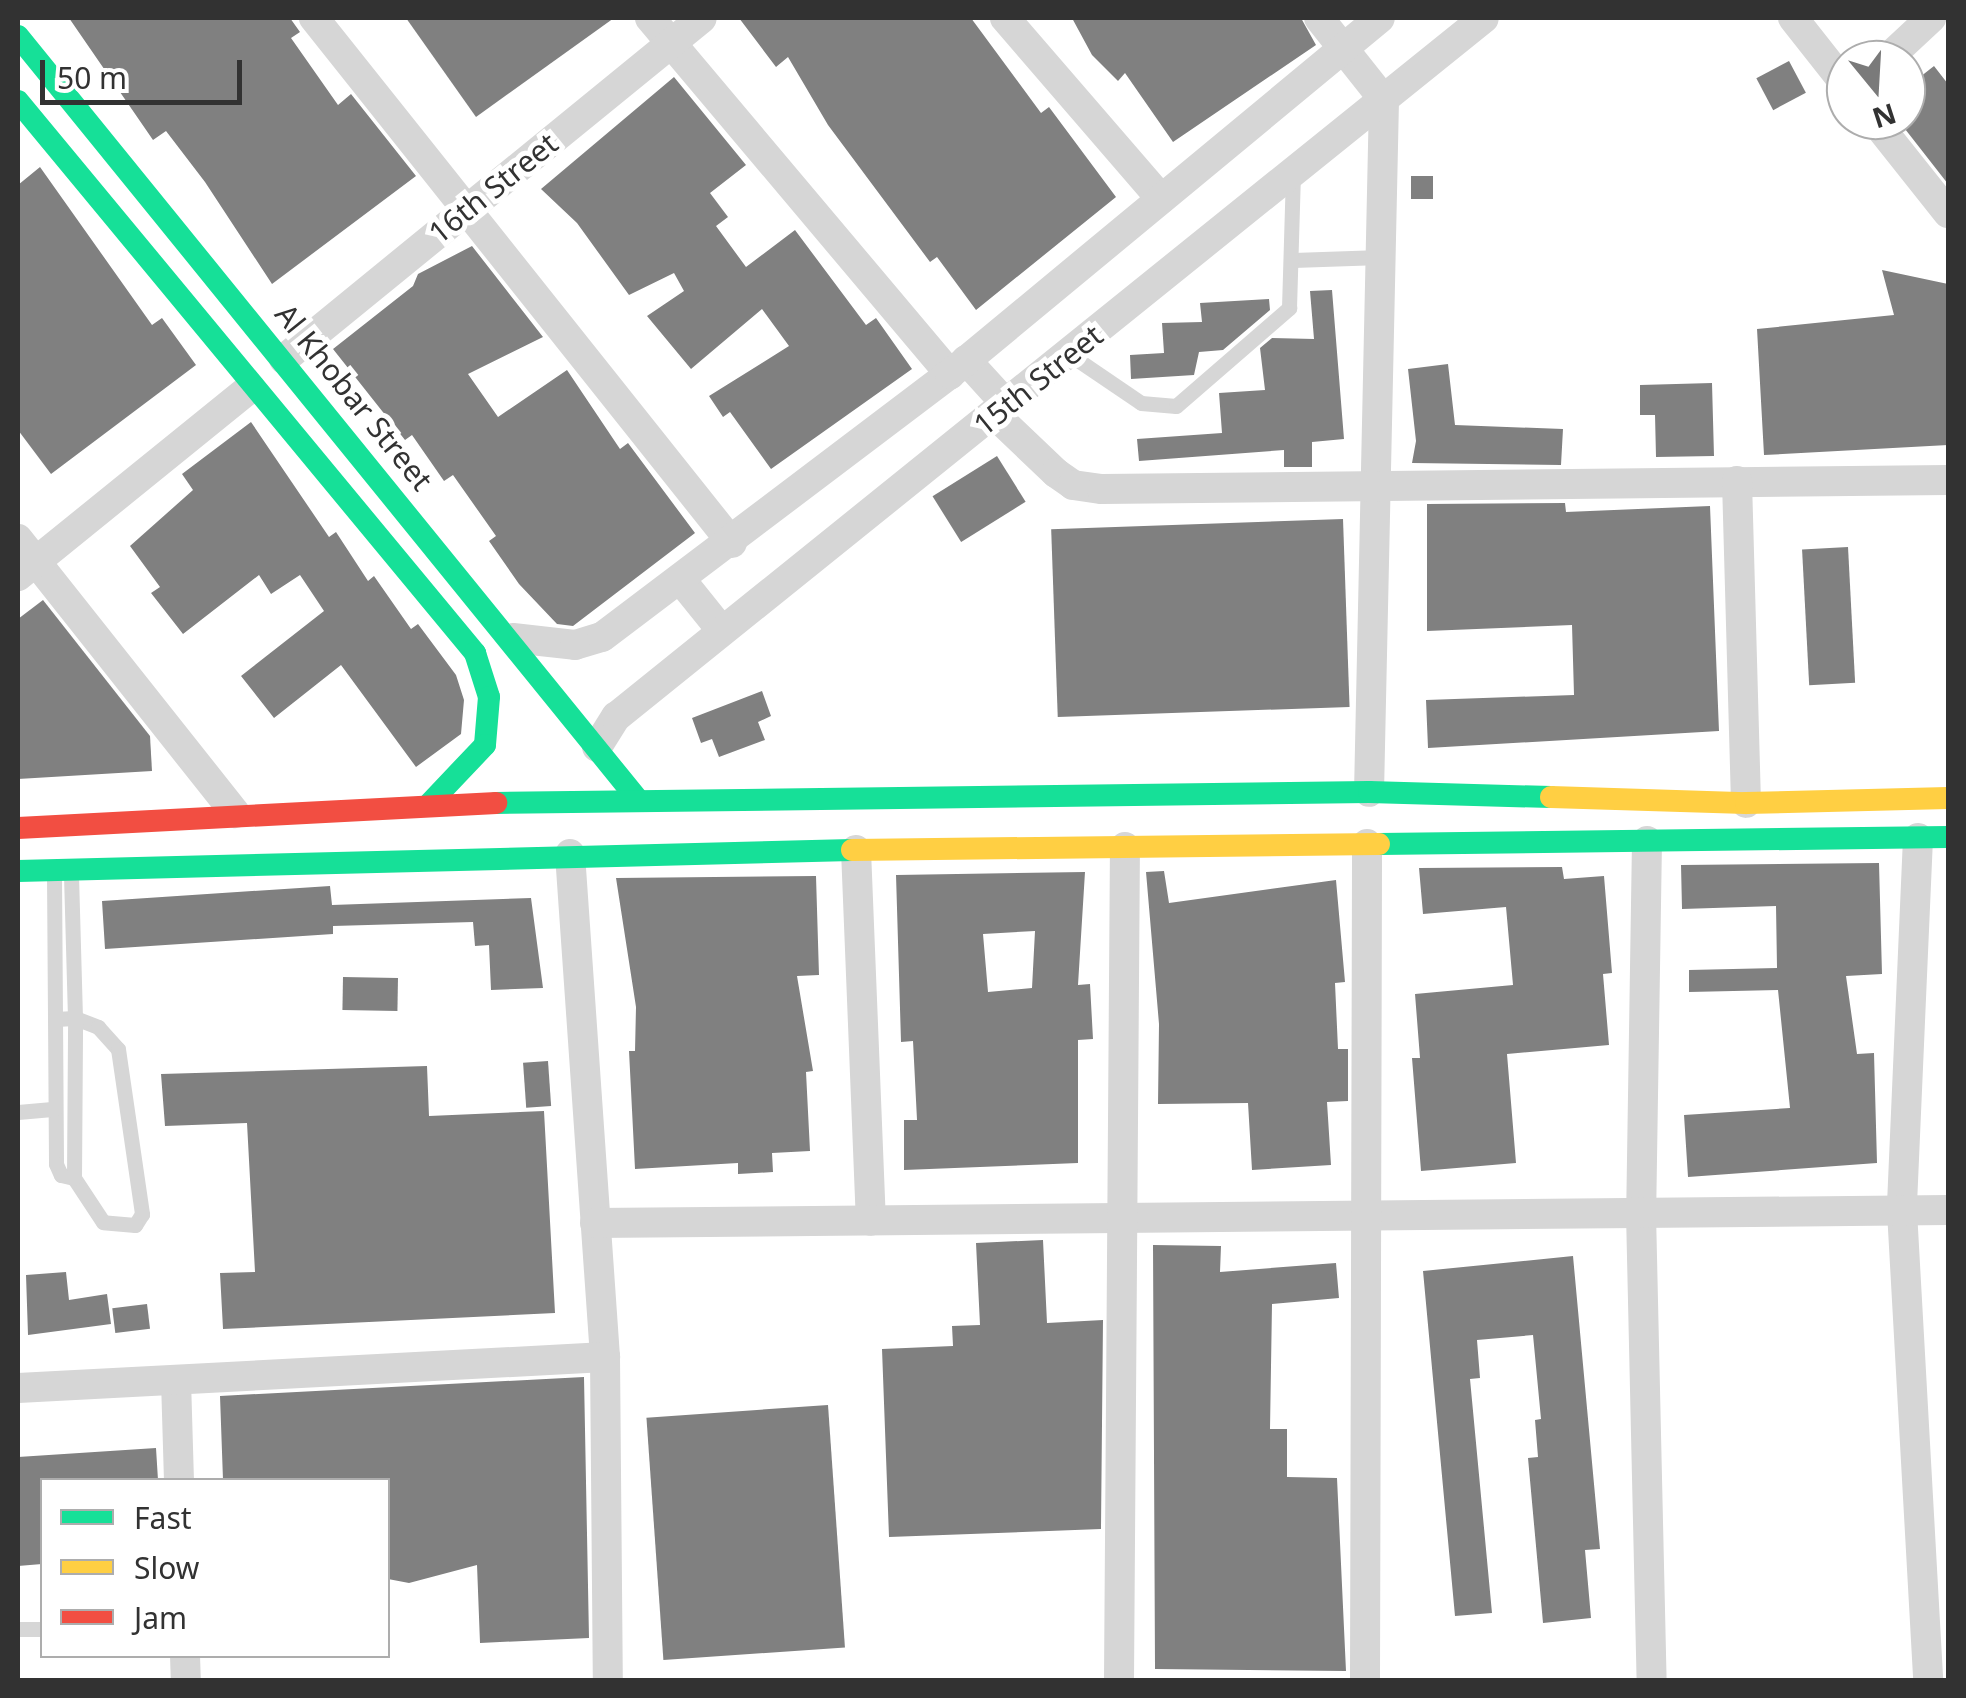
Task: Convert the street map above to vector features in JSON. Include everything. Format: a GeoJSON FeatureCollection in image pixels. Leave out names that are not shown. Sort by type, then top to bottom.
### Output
{"type":"FeatureCollection","features":[{"type":"Feature","properties":{"kind":"street"},"geometry":{"type":"LineString","coordinates":[[314,18],[732,543]]}},
{"type":"Feature","properties":{"kind":"street"},"geometry":{"type":"LineString","coordinates":[[650,18],[958,367],[1073,485],[1948,480]]}},
{"type":"Feature","properties":{"kind":"street","name":"16th Street"},"geometry":{"type":"LineString","coordinates":[[284,360],[702,18]]}},
{"type":"Feature","properties":{"kind":"street"},"geometry":{"type":"LineString","coordinates":[[1005,18],[1161,199]]}},
{"type":"Feature","properties":{"kind":"street"},"geometry":{"type":"LineString","coordinates":[[1319,18],[1384,100],[1369,792]]}},
{"type":"Feature","properties":{"kind":"street","name":"15th Street"},"geometry":{"type":"LineString","coordinates":[[513,638],[575,645],[602,636],[732,543],[958,367],[1380,18]]}},
{"type":"Feature","properties":{"kind":"street","name":"15th Street"},"geometry":{"type":"LineString","coordinates":[[597,747],[616,717],[1484,18]]}},
{"type":"Feature","properties":{"kind":"street"},"geometry":{"type":"LineString","coordinates":[[1792,18],[1826,60]]}},
{"type":"Feature","properties":{"kind":"street"},"geometry":{"type":"LineString","coordinates":[[1907,40],[1931,18]]}},
{"type":"Feature","properties":{"kind":"street","name":"Al Khobar Street"},"geometry":{"type":"LineString","coordinates":[[18,36],[513,638],[639,801]]}},
{"type":"Feature","properties":{"kind":"street"},"geometry":{"type":"LineString","coordinates":[[18,102],[250,388],[475,653],[489,697],[485,745],[428,806]]}},
{"type":"Feature","properties":{"kind":"street"},"geometry":{"type":"LineString","coordinates":[[1890,140],[1948,213]]}},
{"type":"Feature","properties":{"kind":"street"},"geometry":{"type":"LineString","coordinates":[[235,813],[23,559],[250,388]]}},
{"type":"Feature","properties":{"kind":"street"},"geometry":{"type":"LineString","coordinates":[[1737,481],[1746,803]]}},
{"type":"Feature","properties":{"kind":"street"},"geometry":{"type":"LineString","coordinates":[[403,568],[434,542]]}},
{"type":"Feature","properties":{"kind":"street"},"geometry":{"type":"LineString","coordinates":[[680,580],[722,632]]}},
{"type":"Feature","properties":{"kind":"street"},"geometry":{"type":"LineString","coordinates":[[18,828],[235,813],[639,801],[1369,792],[1746,803],[1948,798]]}},
{"type":"Feature","properties":{"kind":"street"},"geometry":{"type":"LineString","coordinates":[[18,871],[570,854],[1948,837]]}},
{"type":"Feature","properties":{"kind":"street"},"geometry":{"type":"LineString","coordinates":[[1918,838],[1902,1211],[1934,1452],[1928,1680]]}},
{"type":"Feature","properties":{"kind":"street"},"geometry":{"type":"LineString","coordinates":[[1646,841],[1641,1213],[1652,1680]]}},
{"type":"Feature","properties":{"kind":"street"},"geometry":{"type":"LineString","coordinates":[[1365,1680],[1367,844]]}},
{"type":"Feature","properties":{"kind":"street"},"geometry":{"type":"LineString","coordinates":[[1119,1680],[1125,847]]}},
{"type":"Feature","properties":{"kind":"street"},"geometry":{"type":"LineString","coordinates":[[856,850],[872,1221]]}},
{"type":"Feature","properties":{"kind":"street"},"geometry":{"type":"LineString","coordinates":[[570,854],[605,1357],[608,1680]]}},
{"type":"Feature","properties":{"kind":"street"},"geometry":{"type":"LineString","coordinates":[[595,1223],[1948,1210]]}},
{"type":"Feature","properties":{"kind":"street"},"geometry":{"type":"LineString","coordinates":[[18,1388],[605,1357]]}},
{"type":"Feature","properties":{"kind":"street"},"geometry":{"type":"LineString","coordinates":[[176,1380],[179,1478]]}},
{"type":"Feature","properties":{"kind":"lane"},"geometry":{"type":"LineString","coordinates":[[1070,354],[1141,402],[1176,406],[1280,321],[1288,308],[1293,260],[1293,173]]}},
{"type":"Feature","properties":{"kind":"lane"},"geometry":{"type":"LineString","coordinates":[[1293,260],[1381,257]]}},
{"type":"Feature","properties":{"kind":"lane"},"geometry":{"type":"LineString","coordinates":[[63,870],[75,1018],[74,1178]]}},
{"type":"Feature","properties":{"kind":"lane"},"geometry":{"type":"LineString","coordinates":[[55,1019],[75,1018],[110,1036],[122,1064],[142,1214],[135,1225],[103,1222],[74,1178],[56,1164],[55,1019],[63,870]]}},
{"type":"Feature","properties":{"kind":"lane"},"geometry":{"type":"LineString","coordinates":[[18,1112],[56,1109]]}},
{"type":"Feature","properties":{"kind":"building"},"geometry":{"type":"Polygon","coordinates":[[[69,18],[290,18],[300,32],[291,38],[338,105],[351,94],[416,176],[272,284],[205,182],[166,131],[153,140],[69,18]]]}},
{"type":"Feature","properties":{"kind":"building"},"geometry":{"type":"Polygon","coordinates":[[[406,18],[614,18],[476,117],[406,18]]]}},
{"type":"Feature","properties":{"kind":"building"},"geometry":{"type":"Polygon","coordinates":[[[739,18],[971,18],[1041,113],[1049,107],[1116,197],[976,310],[937,257],[930,262],[828,125],[788,57],[776,67],[739,18]]]}},
{"type":"Feature","properties":{"kind":"building"},"geometry":{"type":"Polygon","coordinates":[[[1072,18],[1301,18],[1316,45],[1173,142],[1125,73],[1118,81],[1092,55],[1072,18]]]}},
{"type":"Feature","properties":{"kind":"building"},"geometry":{"type":"Polygon","coordinates":[[[1789,61],[1806,93],[1773,110],[1756,78],[1789,61]]]}},
{"type":"Feature","properties":{"kind":"building"},"geometry":{"type":"Polygon","coordinates":[[[1934,66],[1948,84],[1948,184],[1914,140],[1926,140],[1926,72],[1934,66]]]}},
{"type":"Feature","properties":{"kind":"building"},"geometry":{"type":"Polygon","coordinates":[[[674,77],[746,165],[710,193],[728,217],[716,226],[746,267],[795,230],[866,325],[876,318],[912,369],[771,469],[730,412],[723,417],[709,396],[789,346],[762,309],[691,369],[647,316],[684,291],[674,273],[629,295],[577,223],[541,189],[674,77]]]}},
{"type":"Feature","properties":{"kind":"building"},"geometry":{"type":"Polygon","coordinates":[[[40,167],[152,325],[162,318],[196,365],[51,474],[18,430],[18,185],[40,167]]]}},
{"type":"Feature","properties":{"kind":"building"},"geometry":{"type":"Polygon","coordinates":[[[1411,176],[1433,176],[1433,199],[1411,199],[1411,176]]]}},
{"type":"Feature","properties":{"kind":"building"},"geometry":{"type":"Polygon","coordinates":[[[472,246],[543,337],[468,374],[498,417],[567,370],[620,449],[628,443],[695,533],[573,626],[557,624],[519,584],[489,541],[496,536],[453,475],[444,481],[412,435],[405,440],[333,349],[413,286],[418,274],[472,246]]]}},
{"type":"Feature","properties":{"kind":"building"},"geometry":{"type":"Polygon","coordinates":[[[1882,270],[1948,284],[1948,445],[1764,455],[1757,329],[1894,315],[1882,270]]]}},
{"type":"Feature","properties":{"kind":"building"},"geometry":{"type":"Polygon","coordinates":[[[1332,290],[1344,439],[1312,442],[1312,467],[1284,467],[1284,450],[1139,461],[1137,439],[1222,433],[1219,393],[1265,390],[1260,348],[1272,338],[1314,339],[1310,291],[1332,290]]]}},
{"type":"Feature","properties":{"kind":"building"},"geometry":{"type":"Polygon","coordinates":[[[1269,299],[1270,310],[1223,350],[1199,352],[1194,375],[1131,379],[1130,355],[1164,353],[1162,323],[1202,322],[1200,303],[1269,299]]]}},
{"type":"Feature","properties":{"kind":"building"},"geometry":{"type":"Polygon","coordinates":[[[1448,364],[1455,425],[1563,429],[1561,465],[1412,463],[1416,441],[1408,369],[1448,364]]]}},
{"type":"Feature","properties":{"kind":"building"},"geometry":{"type":"Polygon","coordinates":[[[1712,383],[1714,456],[1656,457],[1655,415],[1640,415],[1640,385],[1712,383]]]}},
{"type":"Feature","properties":{"kind":"building"},"geometry":{"type":"Polygon","coordinates":[[[251,422],[329,537],[336,532],[368,581],[374,576],[411,629],[418,624],[456,675],[464,700],[461,734],[416,767],[341,665],[274,718],[241,676],[324,611],[300,575],[271,594],[259,575],[183,634],[151,593],[160,587],[130,546],[193,490],[182,474],[251,422]]]}},
{"type":"Feature","properties":{"kind":"building"},"geometry":{"type":"Polygon","coordinates":[[[997,456],[1026,502],[961,542],[933,496],[997,456]]]}},
{"type":"Feature","properties":{"kind":"building"},"geometry":{"type":"Polygon","coordinates":[[[1565,503],[1566,512],[1710,506],[1719,731],[1428,748],[1426,700],[1574,695],[1572,625],[1427,631],[1427,504],[1565,503]]]}},
{"type":"Feature","properties":{"kind":"building"},"geometry":{"type":"Polygon","coordinates":[[[1343,519],[1350,707],[1058,717],[1051,529],[1343,519]]]}},
{"type":"Feature","properties":{"kind":"building"},"geometry":{"type":"Polygon","coordinates":[[[1848,547],[1855,683],[1809,685],[1802,549],[1848,547]]]}},
{"type":"Feature","properties":{"kind":"building"},"geometry":{"type":"Polygon","coordinates":[[[43,600],[150,736],[152,771],[18,779],[18,619],[43,600]]]}},
{"type":"Feature","properties":{"kind":"building"},"geometry":{"type":"Polygon","coordinates":[[[762,691],[771,716],[758,722],[765,740],[719,757],[712,739],[701,743],[692,718],[762,691]]]}},
{"type":"Feature","properties":{"kind":"building"},"geometry":{"type":"Polygon","coordinates":[[[1879,863],[1882,974],[1846,976],[1857,1054],[1874,1053],[1877,1163],[1688,1177],[1684,1115],[1790,1108],[1778,990],[1689,992],[1689,970],[1777,968],[1776,906],[1682,909],[1681,865],[1879,863]]]}},
{"type":"Feature","properties":{"kind":"building"},"geometry":{"type":"Polygon","coordinates":[[[1562,867],[1564,879],[1604,876],[1612,973],[1603,974],[1609,1045],[1507,1054],[1516,1163],[1421,1171],[1412,1058],[1420,1058],[1415,994],[1513,985],[1506,907],[1423,914],[1419,868],[1562,867]]]}},
{"type":"Feature","properties":{"kind":"building"},"geometry":{"type":"Polygon","coordinates":[[[1164,871],[1169,903],[1336,880],[1345,982],[1335,983],[1338,1049],[1348,1049],[1348,1101],[1327,1102],[1331,1165],[1252,1170],[1248,1103],[1158,1104],[1159,1024],[1146,872],[1164,871]]]}},
{"type":"Feature","properties":{"kind":"building"},"geometry":{"type":"Polygon","coordinates":[[[1085,872],[1078,985],[1090,984],[1093,1039],[1078,1040],[1078,1163],[904,1170],[904,1120],[917,1120],[913,1041],[901,1042],[896,875],[1085,872]],[[1035,931],[983,934],[988,992],[1032,988],[1035,931]]]}},
{"type":"Feature","properties":{"kind":"building"},"geometry":{"type":"Polygon","coordinates":[[[816,876],[819,975],[797,976],[813,1071],[806,1072],[810,1151],[772,1153],[773,1172],[738,1174],[738,1163],[635,1169],[629,1051],[635,1051],[636,1007],[616,878],[816,876]]]}},
{"type":"Feature","properties":{"kind":"building"},"geometry":{"type":"Polygon","coordinates":[[[330,886],[332,905],[531,898],[543,988],[491,990],[489,945],[475,946],[473,922],[333,926],[333,934],[105,949],[102,901],[330,886]]]}},
{"type":"Feature","properties":{"kind":"building"},"geometry":{"type":"Polygon","coordinates":[[[343,977],[398,978],[397,1011],[342,1010],[343,977]]]}},
{"type":"Feature","properties":{"kind":"building"},"geometry":{"type":"Polygon","coordinates":[[[548,1061],[551,1106],[526,1108],[523,1063],[548,1061]]]}},
{"type":"Feature","properties":{"kind":"building"},"geometry":{"type":"Polygon","coordinates":[[[427,1066],[429,1116],[544,1111],[555,1313],[223,1329],[220,1273],[255,1272],[247,1123],[165,1126],[161,1074],[427,1066]]]}},
{"type":"Feature","properties":{"kind":"building"},"geometry":{"type":"Polygon","coordinates":[[[1043,1240],[1047,1323],[1103,1320],[1101,1529],[889,1537],[882,1349],[953,1346],[952,1326],[980,1325],[976,1243],[1043,1240]]]}},
{"type":"Feature","properties":{"kind":"building"},"geometry":{"type":"Polygon","coordinates":[[[1153,1245],[1221,1246],[1220,1272],[1336,1263],[1339,1298],[1272,1304],[1270,1429],[1287,1429],[1287,1477],[1337,1478],[1346,1671],[1155,1669],[1153,1245]]]}},
{"type":"Feature","properties":{"kind":"building"},"geometry":{"type":"Polygon","coordinates":[[[1573,1256],[1600,1549],[1585,1550],[1591,1618],[1543,1623],[1528,1458],[1538,1457],[1535,1420],[1541,1419],[1533,1335],[1477,1340],[1480,1378],[1470,1379],[1492,1613],[1455,1616],[1423,1271],[1573,1256]]]}},
{"type":"Feature","properties":{"kind":"building"},"geometry":{"type":"Polygon","coordinates":[[[66,1272],[69,1300],[107,1294],[111,1324],[28,1335],[26,1275],[66,1272]]]}},
{"type":"Feature","properties":{"kind":"building"},"geometry":{"type":"Polygon","coordinates":[[[147,1304],[150,1329],[115,1333],[112,1308],[147,1304]]]}},
{"type":"Feature","properties":{"kind":"building"},"geometry":{"type":"Polygon","coordinates":[[[584,1377],[589,1638],[480,1643],[477,1565],[409,1583],[390,1579],[390,1478],[223,1478],[220,1396],[584,1377]]]}},
{"type":"Feature","properties":{"kind":"building"},"geometry":{"type":"Polygon","coordinates":[[[828,1405],[845,1647],[663,1660],[646,1418],[828,1405]]]}},
{"type":"Feature","properties":{"kind":"building"},"geometry":{"type":"Polygon","coordinates":[[[156,1448],[158,1478],[40,1478],[40,1564],[18,1566],[18,1457],[156,1448]]]}},
{"type":"Feature","properties":{"kind":"traffic: fast"},"geometry":{"type":"LineString","coordinates":[[18,36],[639,801]]}},
{"type":"Feature","properties":{"kind":"traffic: fast"},"geometry":{"type":"LineString","coordinates":[[18,101],[475,653],[489,697],[485,745],[428,805]]}},
{"type":"Feature","properties":{"kind":"traffic: fast"},"geometry":{"type":"LineString","coordinates":[[496,803],[1369,792],[1551,797]]}},
{"type":"Feature","properties":{"kind":"traffic: fast"},"geometry":{"type":"LineString","coordinates":[[1379,844],[1948,837]]}},
{"type":"Feature","properties":{"kind":"traffic: fast"},"geometry":{"type":"LineString","coordinates":[[18,871],[852,850]]}},
{"type":"Feature","properties":{"kind":"traffic: slow"},"geometry":{"type":"LineString","coordinates":[[1551,797],[1746,803],[1948,798]]}},
{"type":"Feature","properties":{"kind":"traffic: slow"},"geometry":{"type":"LineString","coordinates":[[852,850],[1379,844]]}},
{"type":"Feature","properties":{"kind":"traffic: jam"},"geometry":{"type":"LineString","coordinates":[[18,828],[496,803]]}}]}
